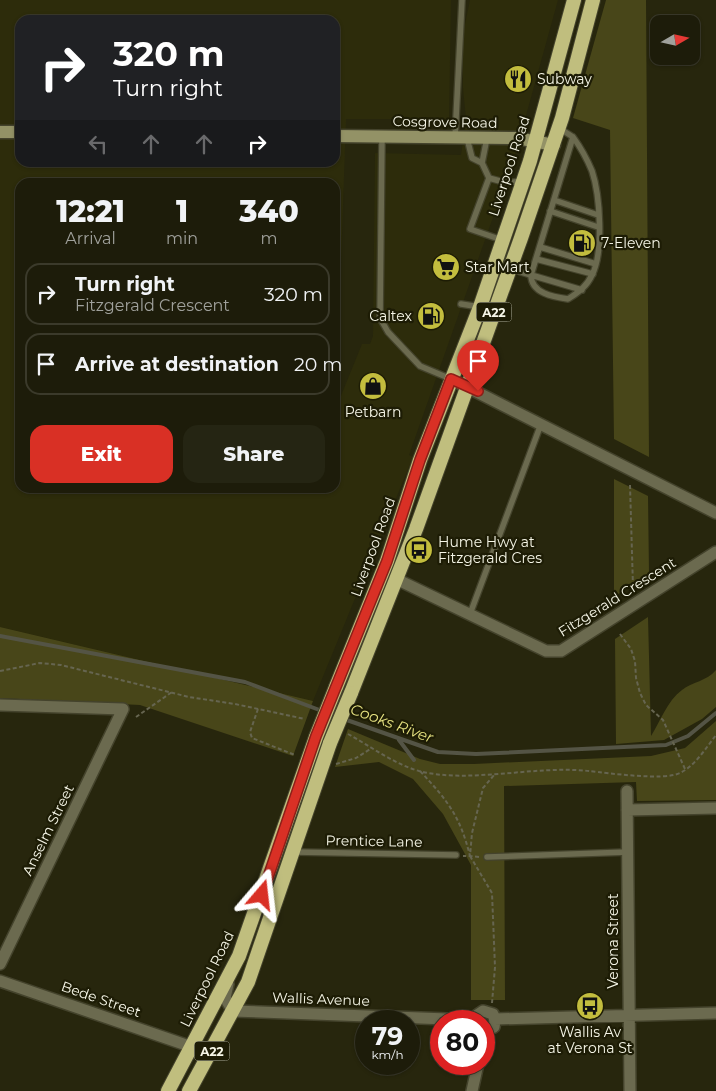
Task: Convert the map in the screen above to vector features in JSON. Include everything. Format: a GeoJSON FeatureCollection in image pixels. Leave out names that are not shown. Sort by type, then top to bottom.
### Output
{"type":"FeatureCollection","features":[{"type":"Feature","properties":{"kind":"highway","name":"Liverpool Road"},"geometry":{"type":"LineString","coordinates":[[168,1091],[229,977],[262,895],[316,736],[387,561],[420,460],[480,306],[536,141],[574,0]]}},
{"type":"Feature","properties":{"kind":"highway","name":"A22"},"geometry":{"type":"LineString","coordinates":[[190,1091],[248,982],[330,744],[396,579],[468,386],[554,145],[593,0]]}},
{"type":"Feature","properties":{"kind":"highway"},"geometry":{"type":"LineString","coordinates":[[212,1009],[233,1010]]}},
{"type":"Feature","properties":{"kind":"main road"},"geometry":{"type":"LineString","coordinates":[[0,132],[15,132]]}},
{"type":"Feature","properties":{"kind":"main road","name":"Cosgrove Road"},"geometry":{"type":"LineString","coordinates":[[340,136],[488,137],[536,141],[554,145]]}},
{"type":"Feature","properties":{"kind":"street"},"geometry":{"type":"LineString","coordinates":[[451,379],[716,513]]}},
{"type":"Feature","properties":{"kind":"street","name":"Fitzgerald Crescent"},"geometry":{"type":"LineString","coordinates":[[396,579],[546,651],[561,651],[716,552]]}},
{"type":"Feature","properties":{"kind":"street","name":"Anselm Street"},"geometry":{"type":"LineString","coordinates":[[0,705],[123,709],[0,964]]}},
{"type":"Feature","properties":{"kind":"street","name":"Verona Street"},"geometry":{"type":"LineString","coordinates":[[627,791],[630,1091]]}},
{"type":"Feature","properties":{"kind":"street"},"geometry":{"type":"LineString","coordinates":[[627,810],[716,808]]}},
{"type":"Feature","properties":{"kind":"street"},"geometry":{"type":"LineString","coordinates":[[229,977],[225,998],[233,1010]]}},
{"type":"Feature","properties":{"kind":"street","name":"Bede Street"},"geometry":{"type":"LineString","coordinates":[[0,981],[192,1046]]}},
{"type":"Feature","properties":{"kind":"street","name":"Wallis Avenue"},"geometry":{"type":"LineString","coordinates":[[233,1010],[430,1018]]}},
{"type":"Feature","properties":{"kind":"street"},"geometry":{"type":"LineString","coordinates":[[495,1019],[716,1013]]}},
{"type":"Feature","properties":{"kind":"street"},"geometry":{"type":"LineString","coordinates":[[472,1091],[476,1075]]}},
{"type":"Feature","properties":{"kind":"lane"},"geometry":{"type":"LineString","coordinates":[[462,0],[461,138],[472,158],[482,163]]}},
{"type":"Feature","properties":{"kind":"lane"},"geometry":{"type":"LineString","coordinates":[[559,128],[573,137],[583,152],[592,172],[598,215],[599,255],[593,274],[582,290],[568,299],[535,288],[531,275],[573,137]]}},
{"type":"Feature","properties":{"kind":"lane"},"geometry":{"type":"LineString","coordinates":[[382,137],[380,318],[388,332],[420,366],[451,379]]}},
{"type":"Feature","properties":{"kind":"lane"},"geometry":{"type":"LineString","coordinates":[[488,137],[482,163],[489,178],[470,229],[502,240]]}},
{"type":"Feature","properties":{"kind":"lane"},"geometry":{"type":"LineString","coordinates":[[489,178],[507,183],[522,181]]}},
{"type":"Feature","properties":{"kind":"lane"},"geometry":{"type":"LineString","coordinates":[[554,200],[598,215]]}},
{"type":"Feature","properties":{"kind":"lane"},"geometry":{"type":"LineString","coordinates":[[550,211],[598,227]]}},
{"type":"Feature","properties":{"kind":"lane"},"geometry":{"type":"LineString","coordinates":[[540,247],[596,264]]}},
{"type":"Feature","properties":{"kind":"lane"},"geometry":{"type":"LineString","coordinates":[[536,258],[593,274]]}},
{"type":"Feature","properties":{"kind":"lane"},"geometry":{"type":"LineString","coordinates":[[510,269],[582,290]]}},
{"type":"Feature","properties":{"kind":"lane"},"geometry":{"type":"LineString","coordinates":[[461,304],[480,306]]}},
{"type":"Feature","properties":{"kind":"lane"},"geometry":{"type":"LineString","coordinates":[[470,614],[541,424]]}},
{"type":"Feature","properties":{"kind":"lane","name":"Prentice Lane"},"geometry":{"type":"LineString","coordinates":[[292,851],[456,855]]}},
{"type":"Feature","properties":{"kind":"lane"},"geometry":{"type":"LineString","coordinates":[[487,857],[628,852]]}},
{"type":"Feature","properties":{"kind":"path"},"geometry":{"type":"LineString","coordinates":[[630,485],[633,587]]}},
{"type":"Feature","properties":{"kind":"path"},"geometry":{"type":"LineString","coordinates":[[620,634],[631,649],[635,660],[636,678],[640,693],[646,705],[664,720],[686,769]]}},
{"type":"Feature","properties":{"kind":"path"},"geometry":{"type":"LineString","coordinates":[[0,672],[40,663],[61,665],[172,692],[305,719]]}},
{"type":"Feature","properties":{"kind":"path"},"geometry":{"type":"LineString","coordinates":[[136,717],[172,692]]}},
{"type":"Feature","properties":{"kind":"path"},"geometry":{"type":"LineString","coordinates":[[258,709],[250,732],[252,738],[295,754]]}},
{"type":"Feature","properties":{"kind":"path"},"geometry":{"type":"LineString","coordinates":[[348,734],[401,764],[420,771],[452,775],[537,770],[579,771],[627,776],[679,774],[695,762],[716,735]]}},
{"type":"Feature","properties":{"kind":"path"},"geometry":{"type":"LineString","coordinates":[[332,765],[356,758],[372,748]]}},
{"type":"Feature","properties":{"kind":"path"},"geometry":{"type":"LineString","coordinates":[[420,771],[451,806],[463,829],[470,856],[492,893],[495,967],[492,1003]]}},
{"type":"Feature","properties":{"kind":"path"},"geometry":{"type":"LineString","coordinates":[[470,856],[472,833],[483,788],[496,772]]}},
{"type":"Feature","properties":{"kind":"path"},"geometry":{"type":"LineString","coordinates":[[456,855],[487,857]]}},
{"type":"Feature","properties":{"kind":"shaded area"},"geometry":{"type":"Polygon","coordinates":[[[0,0],[451,0],[449,119],[346,119],[340,292],[340,178],[15,178],[15,493],[340,493],[340,398],[362,344],[370,344],[373,336],[375,153],[461,155],[466,119],[463,88],[463,34],[470,0],[558,0],[515,155],[409,455],[413,457],[313,701],[0,627],[0,0]]]}},
{"type":"Feature","properties":{"kind":"shaded area"},"geometry":{"type":"Polygon","coordinates":[[[606,0],[646,0],[649,457],[614,439],[610,130],[573,118],[606,0]]]}},
{"type":"Feature","properties":{"kind":"shaded area"},"geometry":{"type":"Polygon","coordinates":[[[614,479],[648,496],[649,573],[614,597],[614,479]]]}},
{"type":"Feature","properties":{"kind":"shaded area"},"geometry":{"type":"Polygon","coordinates":[[[648,617],[651,736],[668,706],[677,695],[686,687],[708,677],[716,670],[716,707],[702,719],[664,740],[616,744],[615,639],[648,617]]]}},
{"type":"Feature","properties":{"kind":"shaded area"},"geometry":{"type":"Polygon","coordinates":[[[0,627],[313,701],[293,756],[140,705],[0,698],[0,627]]]}},
{"type":"Feature","properties":{"kind":"shaded area"},"geometry":{"type":"Polygon","coordinates":[[[716,721],[716,800],[637,801],[636,782],[504,786],[505,1000],[471,1000],[471,865],[443,814],[413,779],[379,762],[335,767],[348,729],[420,759],[440,764],[474,764],[651,756],[685,748],[716,721]]]}},
{"type":"Feature","properties":{"kind":"waterway","name":"Cooks River"},"geometry":{"type":"LineString","coordinates":[[0,636],[245,682],[338,717]]}},
{"type":"Feature","properties":{"kind":"waterway","name":"Cooks River"},"geometry":{"type":"LineString","coordinates":[[344,719],[438,752],[476,754],[666,745],[688,736],[716,713]]}},
{"type":"Feature","properties":{"kind":"waterway"},"geometry":{"type":"LineString","coordinates":[[399,740],[414,760]]}},
{"type":"Feature","properties":{"kind":"place","name":"Subway"},"geometry":{"type":"Point","coordinates":[518,79]}},
{"type":"Feature","properties":{"kind":"place","name":"7-Eleven"},"geometry":{"type":"Point","coordinates":[582,243]}},
{"type":"Feature","properties":{"kind":"place","name":"Star Mart"},"geometry":{"type":"Point","coordinates":[446,267]}},
{"type":"Feature","properties":{"kind":"place","name":"Caltex"},"geometry":{"type":"Point","coordinates":[431,316]}},
{"type":"Feature","properties":{"kind":"place","name":"Petbarn"},"geometry":{"type":"Point","coordinates":[373,386]}},
{"type":"Feature","properties":{"kind":"place","name":"Hume Hwy at Fitzgerald Cres"},"geometry":{"type":"Point","coordinates":[419,550]}},
{"type":"Feature","properties":{"kind":"place","name":"Wallis Av at Verona St"},"geometry":{"type":"Point","coordinates":[590,1006]}},
{"type":"Feature","properties":{"kind":"route"},"geometry":{"type":"LineString","coordinates":[[262,895],[274,855],[316,736],[387,561],[420,460],[451,379],[478,391]]}}]}
